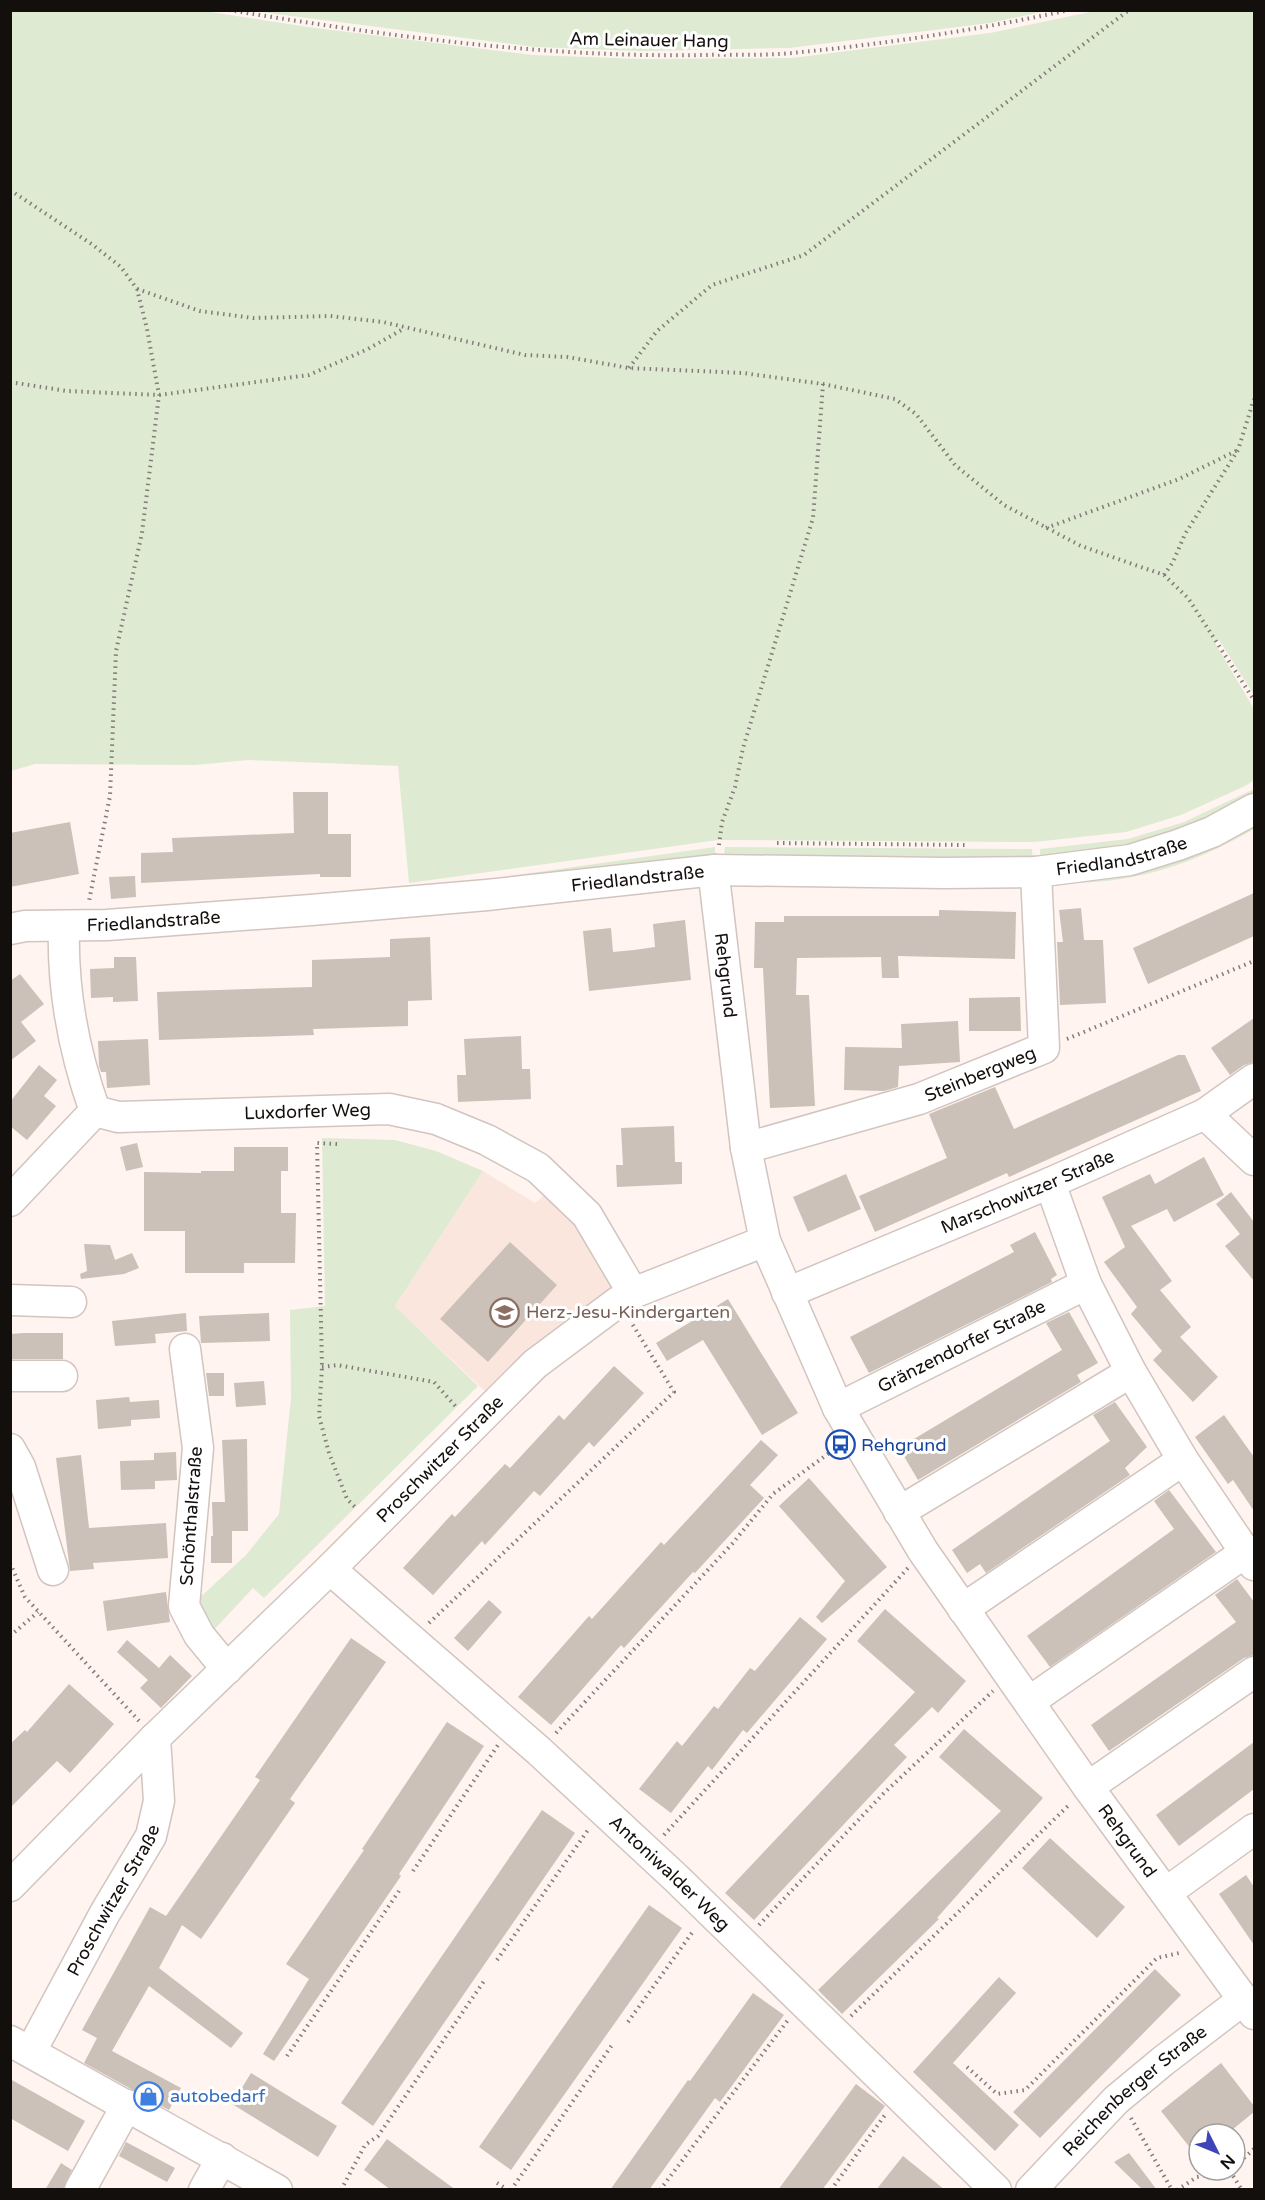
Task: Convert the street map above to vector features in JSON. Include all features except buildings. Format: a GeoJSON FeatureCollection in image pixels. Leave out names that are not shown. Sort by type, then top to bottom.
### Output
{"type":"FeatureCollection","features":[{"type":"Feature","properties":{"kind":"street","name":"Friedlandstraße"},"geometry":{"type":"LineString","coordinates":[[10,929],[25,926],[130,924],[464,897],[717,856],[944,873],[1036,872],[1130,860],[1212,832],[1254,809]]}},
{"type":"Feature","properties":{"kind":"street","name":"Rehgrund"},"geometry":{"type":"LineString","coordinates":[[717,856],[715,885],[746,1148],[765,1241],[838,1407],[923,1551],[1088,1787],[1249,2007]]}},
{"type":"Feature","properties":{"kind":"street","name":"Steinbergweg"},"geometry":{"type":"LineString","coordinates":[[746,1148],[919,1098],[1044,1048],[1036,872]]}},
{"type":"Feature","properties":{"kind":"street"},"geometry":{"type":"LineString","coordinates":[[10,1201],[95,1111],[82,1074],[70,1020],[74,926]]}},
{"type":"Feature","properties":{"kind":"street","name":"Marschowitzer Straße"},"geometry":{"type":"LineString","coordinates":[[787,1293],[1050,1183],[1205,1114],[1254,1079]]}},
{"type":"Feature","properties":{"kind":"street","name":"Luxdorfer Weg"},"geometry":{"type":"LineString","coordinates":[[95,1111],[118,1117],[388,1109],[436,1119],[487,1140],[538,1168],[587,1215],[625,1297]]}},
{"type":"Feature","properties":{"kind":"street"},"geometry":{"type":"LineString","coordinates":[[1205,1114],[1235,1139],[1254,1160]]}},
{"type":"Feature","properties":{"kind":"street"},"geometry":{"type":"LineString","coordinates":[[1030,1701],[1250,1559],[1183,1460],[1131,1372],[1086,1284],[1050,1183]]}},
{"type":"Feature","properties":{"kind":"street","name":"Proschwitzer Straße"},"geometry":{"type":"LineString","coordinates":[[10,1886],[154,1738],[330,1569],[535,1364],[625,1297],[765,1241]]}},
{"type":"Feature","properties":{"kind":"street","name":"Gränzendorfer Straße"},"geometry":{"type":"LineString","coordinates":[[838,1407],[1086,1284]]}},
{"type":"Feature","properties":{"kind":"street"},"geometry":{"type":"LineString","coordinates":[[10,1300],[71,1302]]}},
{"type":"Feature","properties":{"kind":"street","name":"Schönthalstraße"},"geometry":{"type":"LineString","coordinates":[[185,1349],[198,1448],[184,1606],[199,1635],[227,1669]]}},
{"type":"Feature","properties":{"kind":"street"},"geometry":{"type":"LineString","coordinates":[[899,1512],[1131,1372]]}},
{"type":"Feature","properties":{"kind":"street"},"geometry":{"type":"LineString","coordinates":[[10,1376],[62,1376]]}},
{"type":"Feature","properties":{"kind":"street"},"geometry":{"type":"LineString","coordinates":[[10,1449],[20,1467],[53,1570]]}},
{"type":"Feature","properties":{"kind":"street"},"geometry":{"type":"LineString","coordinates":[[963,1609],[1183,1460]]}},
{"type":"Feature","properties":{"kind":"street","name":"Antoniwalder Weg"},"geometry":{"type":"LineString","coordinates":[[330,1569],[540,1751],[835,2031],[996,2190]]}},
{"type":"Feature","properties":{"kind":"street"},"geometry":{"type":"LineString","coordinates":[[1088,1787],[1254,1672]]}},
{"type":"Feature","properties":{"kind":"street","name":"Proschwitzer Straße"},"geometry":{"type":"LineString","coordinates":[[21,2046],[151,1836],[159,1801],[154,1738]]}},
{"type":"Feature","properties":{"kind":"street"},"geometry":{"type":"LineString","coordinates":[[1167,1892],[1254,1829]]}},
{"type":"Feature","properties":{"kind":"street","name":"Reichenberger Straße"},"geometry":{"type":"LineString","coordinates":[[1030,2190],[1116,2100],[1163,2061],[1249,2007]]}},
{"type":"Feature","properties":{"kind":"street"},"geometry":{"type":"LineString","coordinates":[[21,2046],[277,2190]]}},
{"type":"Feature","properties":{"kind":"street"},"geometry":{"type":"LineString","coordinates":[[80,2190],[127,2104]]}},
{"type":"Feature","properties":{"kind":"street"},"geometry":{"type":"LineString","coordinates":[[204,2190],[222,2158]]}},
{"type":"Feature","properties":{"kind":"path","name":"Am Leinauer Hang"},"geometry":{"type":"LineString","coordinates":[[229,10],[308,23],[534,51],[641,56],[790,53],[989,27],[1069,10]]}},
{"type":"Feature","properties":{"kind":"path"},"geometry":{"type":"LineString","coordinates":[[628,368],[657,331],[712,285],[804,255],[1129,10]]}},
{"type":"Feature","properties":{"kind":"path"},"geometry":{"type":"LineString","coordinates":[[10,190],[93,245],[121,267],[137,289],[159,395],[142,533],[116,651],[110,796],[74,926]]}},
{"type":"Feature","properties":{"kind":"path"},"geometry":{"type":"LineString","coordinates":[[137,289],[200,310],[253,318],[330,316],[383,322],[525,355],[567,357],[628,368],[743,373],[824,384],[896,399],[916,414],[955,465],[1004,505],[1081,546],[1164,575],[1188,598],[1254,700]]}},
{"type":"Feature","properties":{"kind":"path"},"geometry":{"type":"LineString","coordinates":[[10,382],[67,391],[159,395],[309,375],[368,349],[406,327]]}},
{"type":"Feature","properties":{"kind":"path"},"geometry":{"type":"LineString","coordinates":[[717,856],[722,822],[735,787],[743,748],[813,518],[824,384]]}},
{"type":"Feature","properties":{"kind":"path"},"geometry":{"type":"LineString","coordinates":[[1164,575],[1173,562],[1185,534],[1238,450],[1254,399]]}},
{"type":"Feature","properties":{"kind":"path"},"geometry":{"type":"LineString","coordinates":[[1046,528],[1179,479],[1238,450]]}},
{"type":"Feature","properties":{"kind":"path"},"geometry":{"type":"LineString","coordinates":[[1044,1048],[1254,961]]}},
{"type":"Feature","properties":{"kind":"path"},"geometry":{"type":"LineString","coordinates":[[337,1144],[317,1143],[322,1367],[319,1416],[329,1453],[347,1499],[372,1527]]}},
{"type":"Feature","properties":{"kind":"path"},"geometry":{"type":"LineString","coordinates":[[411,1640],[674,1392],[625,1297]]}},
{"type":"Feature","properties":{"kind":"path"},"geometry":{"type":"LineString","coordinates":[[322,1367],[337,1365],[434,1382],[473,1427]]}},
{"type":"Feature","properties":{"kind":"path"},"geometry":{"type":"LineString","coordinates":[[540,1751],[732,1544],[772,1494],[854,1435]]}},
{"type":"Feature","properties":{"kind":"path"},"geometry":{"type":"LineString","coordinates":[[647,1853],[923,1551]]}},
{"type":"Feature","properties":{"kind":"path"},"geometry":{"type":"LineString","coordinates":[[10,1563],[25,1597],[154,1738]]}},
{"type":"Feature","properties":{"kind":"path"},"geometry":{"type":"LineString","coordinates":[[10,1636],[38,1612]]}},
{"type":"Feature","properties":{"kind":"path"},"geometry":{"type":"LineString","coordinates":[[742,1943],[883,1794],[1011,1674]]}},
{"type":"Feature","properties":{"kind":"path"},"geometry":{"type":"LineString","coordinates":[[413,1871],[510,1726]]}},
{"type":"Feature","properties":{"kind":"path"},"geometry":{"type":"LineString","coordinates":[[835,2031],[1088,1787]]}},
{"type":"Feature","properties":{"kind":"path"},"geometry":{"type":"LineString","coordinates":[[497,1960],[602,1810]]}},
{"type":"Feature","properties":{"kind":"path"},"geometry":{"type":"LineString","coordinates":[[287,2056],[399,1891]]}},
{"type":"Feature","properties":{"kind":"path"},"geometry":{"type":"LineString","coordinates":[[628,2022],[708,1910]]}},
{"type":"Feature","properties":{"kind":"path"},"geometry":{"type":"LineString","coordinates":[[967,2067],[997,2094],[1025,2090],[1157,1958],[1180,1953],[1201,1940]]}},
{"type":"Feature","properties":{"kind":"path"},"geometry":{"type":"LineString","coordinates":[[340,2190],[365,2145],[378,2136],[484,1981]]}},
{"type":"Feature","properties":{"kind":"path"},"geometry":{"type":"LineString","coordinates":[[660,2190],[776,2036]]}},
{"type":"Feature","properties":{"kind":"path"},"geometry":{"type":"LineString","coordinates":[[497,2182],[510,2190],[612,2045]]}},
{"type":"Feature","properties":{"kind":"path"},"geometry":{"type":"LineString","coordinates":[[831,2190],[899,2095]]}},
{"type":"Feature","properties":{"kind":"path"},"geometry":{"type":"LineString","coordinates":[[1116,2100],[1132,2120],[1172,2190]]}},
{"type":"Feature","properties":{"kind":"shaded area"},"geometry":{"type":"Polygon","coordinates":[[[483,1171],[535,1203],[549,1191],[581,1219],[623,1290],[491,1397],[395,1306],[483,1171]]]}},
{"type":"Feature","properties":{"kind":"green space"},"geometry":{"type":"Polygon","coordinates":[[[11,10],[204,11],[308,27],[533,55],[641,59],[792,58],[990,33],[1095,11],[1254,11],[1254,695],[1219,640],[1215,643],[1254,709],[1254,780],[1181,815],[1126,832],[1034,842],[718,840],[409,883],[398,766],[249,760],[195,765],[35,764],[11,771],[11,10]]]}},
{"type":"Feature","properties":{"kind":"green space"},"geometry":{"type":"Polygon","coordinates":[[[1047,10],[990,23],[789,48],[640,51],[535,47],[253,11],[1047,10]]]}},
{"type":"Feature","properties":{"kind":"green space"},"geometry":{"type":"Polygon","coordinates":[[[1254,789],[1254,798],[1244,805],[1128,850],[1040,861],[1040,849],[1128,839],[1184,822],[1254,789]]]}},
{"type":"Feature","properties":{"kind":"green space"},"geometry":{"type":"Polygon","coordinates":[[[1254,822],[1254,829],[1236,839],[1201,856],[1165,869],[1106,881],[1045,884],[1254,822]]]}},
{"type":"Feature","properties":{"kind":"green space"},"geometry":{"type":"Polygon","coordinates":[[[715,847],[715,855],[486,886],[320,897],[482,880],[715,847]]]}},
{"type":"Feature","properties":{"kind":"green space"},"geometry":{"type":"Polygon","coordinates":[[[725,847],[1032,849],[1033,860],[943,862],[724,854],[725,847]]]}},
{"type":"Feature","properties":{"kind":"green space"},"geometry":{"type":"Polygon","coordinates":[[[322,1138],[395,1140],[436,1151],[483,1171],[395,1306],[478,1386],[264,1598],[253,1588],[212,1632],[196,1601],[246,1555],[279,1514],[291,1398],[290,1310],[325,1306],[322,1138]]]}},
{"type":"Feature","properties":{"kind":"place","name":"Herz-Jesu-Kindergarten"},"geometry":{"type":"Point","coordinates":[505,1312]}},
{"type":"Feature","properties":{"kind":"place","name":"Rehgrund"},"geometry":{"type":"Point","coordinates":[840,1445]}},
{"type":"Feature","properties":{"kind":"place","name":"autobedarf"},"geometry":{"type":"Point","coordinates":[149,2096]}}]}
